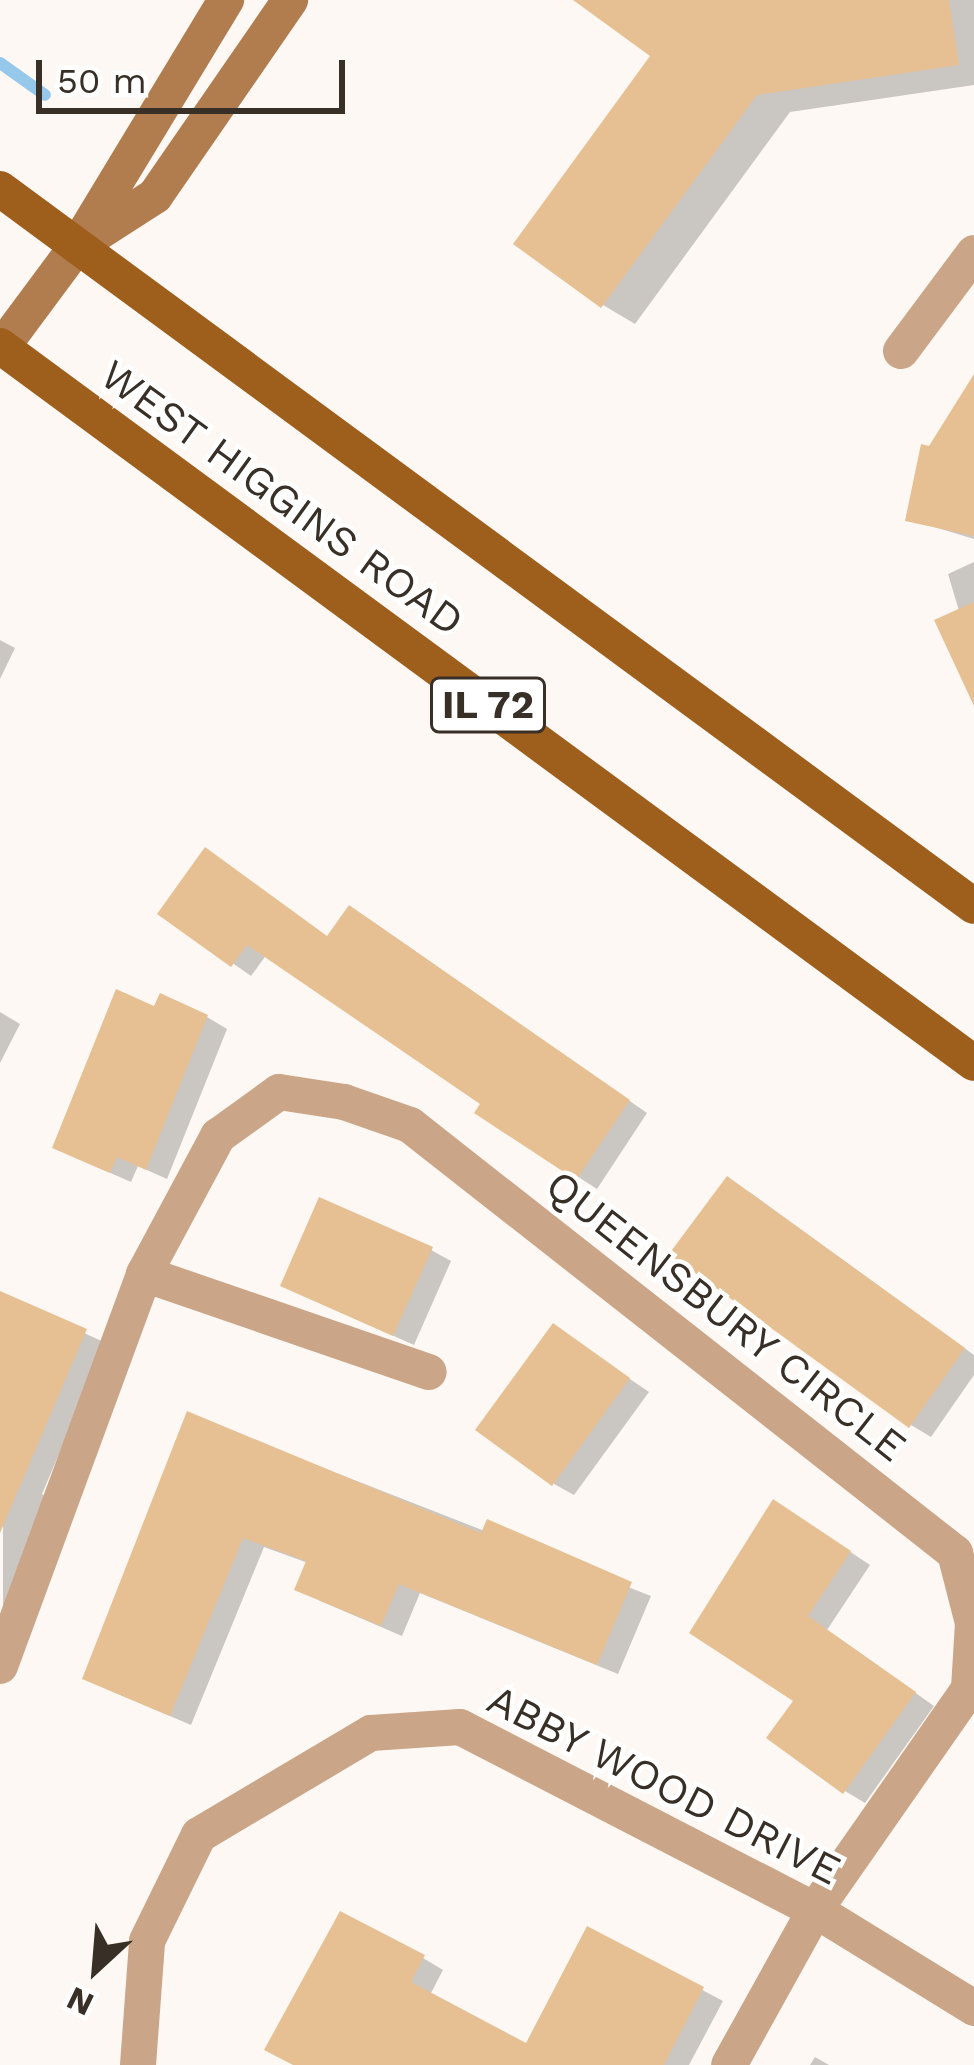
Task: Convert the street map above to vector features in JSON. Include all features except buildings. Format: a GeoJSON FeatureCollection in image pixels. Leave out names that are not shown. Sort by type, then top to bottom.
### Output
{"type":"FeatureCollection","features":[{"type":"Feature","properties":{"kind":"main road","name":"WEST HIGGINS ROAD"},"geometry":{"type":"LineString","coordinates":[[0,189],[974,905]]}},
{"type":"Feature","properties":{"kind":"main road","name":"WEST HIGGINS ROAD"},"geometry":{"type":"LineString","coordinates":[[1,348],[974,1063]]}},
{"type":"Feature","properties":{"kind":"street"},"geometry":{"type":"LineString","coordinates":[[1,348],[77,246],[226,0]]}},
{"type":"Feature","properties":{"kind":"street"},"geometry":{"type":"LineString","coordinates":[[77,246],[154,196],[290,0]]}},
{"type":"Feature","properties":{"kind":"street"},"geometry":{"type":"LineString","coordinates":[[902,351],[974,254]]}},
{"type":"Feature","properties":{"kind":"street","name":"QUEENSBURY CIRCLE"},"geometry":{"type":"LineString","coordinates":[[0,1666],[144,1274],[218,1136],[279,1092],[366,1110],[410,1125],[956,1553],[973,1623],[969,1689],[815,1910],[729,2065]]}},
{"type":"Feature","properties":{"kind":"street"},"geometry":{"type":"LineString","coordinates":[[144,1274],[429,1372]]}},
{"type":"Feature","properties":{"kind":"street","name":"ABBY WOOD DRIVE"},"geometry":{"type":"LineString","coordinates":[[138,2065],[147,1941],[199,1835],[371,1733],[460,1727],[815,1910],[974,2008]]}},
{"type":"Feature","properties":{"kind":"waterway"},"geometry":{"type":"LineString","coordinates":[[0,63],[45,95]]}}]}
